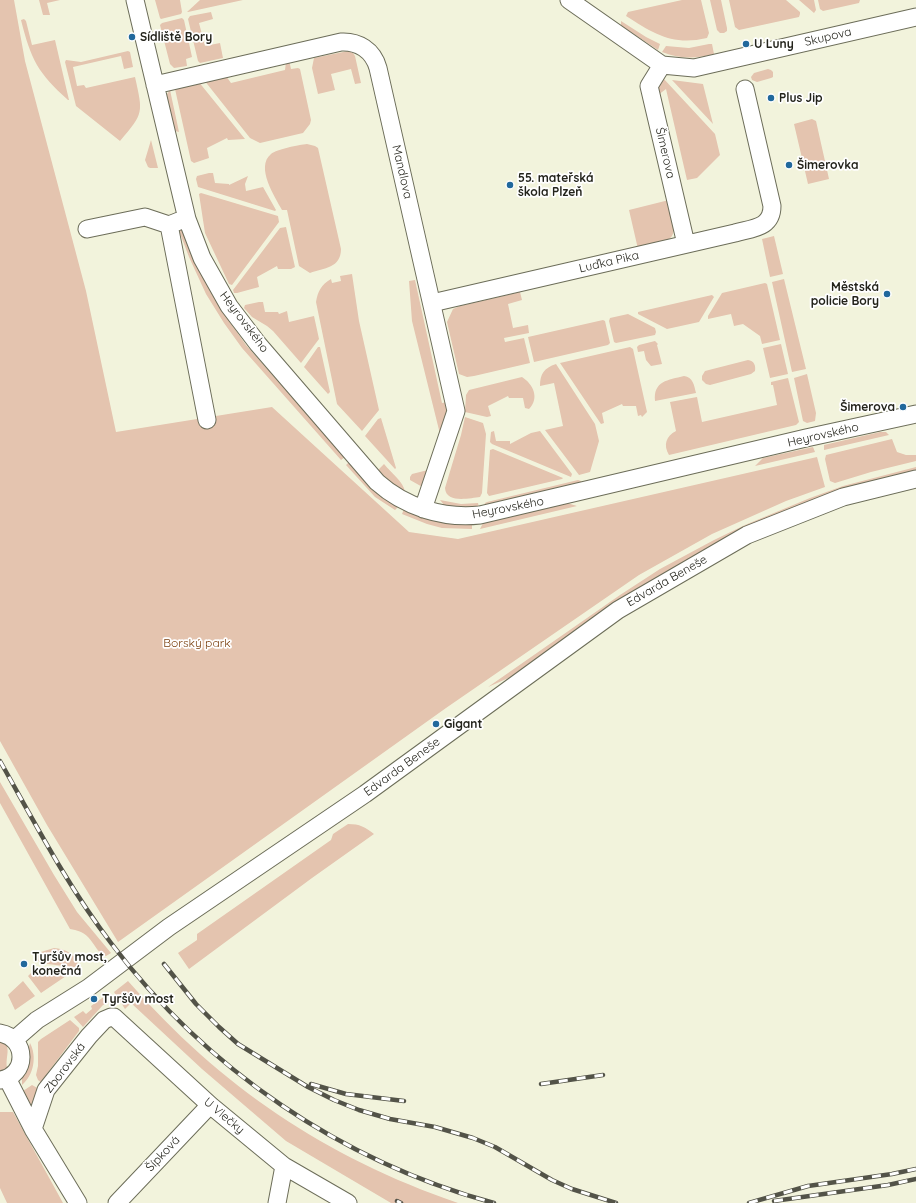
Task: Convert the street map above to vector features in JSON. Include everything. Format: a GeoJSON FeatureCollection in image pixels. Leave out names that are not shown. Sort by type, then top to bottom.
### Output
{"type":"FeatureCollection","features":[{"type":"Feature","properties":{"kind":"street","name":"Heyrovského"},"geometry":{"type":"LineString","coordinates":[[135,0],[187,219],[202,258],[229,306],[258,344],[377,482],[399,498],[424,509],[451,515],[480,515],[806,438],[916,414]]}},
{"type":"Feature","properties":{"kind":"street","name":"Skupova"},"geometry":{"type":"LineString","coordinates":[[569,0],[662,65],[694,68],[916,17]]}},
{"type":"Feature","properties":{"kind":"street","name":"Mandlova"},"geometry":{"type":"LineString","coordinates":[[155,85],[341,42],[355,43],[368,50],[374,57],[378,68],[456,411],[424,509]]}},
{"type":"Feature","properties":{"kind":"street","name":"Šimerova"},"geometry":{"type":"LineString","coordinates":[[662,65],[649,86],[686,244]]}},
{"type":"Feature","properties":{"kind":"street","name":"Luďka Pika"},"geometry":{"type":"LineString","coordinates":[[432,303],[760,226],[770,218],[772,206],[745,89]]}},
{"type":"Feature","properties":{"kind":"street"},"geometry":{"type":"LineString","coordinates":[[88,229],[145,217],[169,225],[187,219]]}},
{"type":"Feature","properties":{"kind":"street"},"geometry":{"type":"LineString","coordinates":[[169,225],[208,420]]}},
{"type":"Feature","properties":{"kind":"street","name":"Edvarda Beneše"},"geometry":{"type":"LineString","coordinates":[[7,1037],[88,988],[169,927],[364,794],[618,610],[747,535],[843,497],[916,480]]}},
{"type":"Feature","properties":{"kind":"street","name":"U Vlečky"},"geometry":{"type":"LineString","coordinates":[[110,1017],[118,1020],[210,1105],[284,1166],[348,1203]]}},
{"type":"Feature","properties":{"kind":"street","name":"Zborovská"},"geometry":{"type":"LineString","coordinates":[[33,1129],[46,1090],[89,1036],[104,1020],[110,1017]]}},
{"type":"Feature","properties":{"kind":"street"},"geometry":{"type":"LineString","coordinates":[[7,1037],[20,1050],[21,1061],[16,1072],[3,1079],[78,1203]]}},
{"type":"Feature","properties":{"kind":"street","name":"Šípková"},"geometry":{"type":"LineString","coordinates":[[117,1203],[210,1105]]}},
{"type":"Feature","properties":{"kind":"street"},"geometry":{"type":"LineString","coordinates":[[277,1203],[284,1166]]}},
{"type":"Feature","properties":{"kind":"green space","name":"Borský park"},"geometry":{"type":"Polygon","coordinates":[[[0,0],[14,0],[25,61],[86,291],[116,432],[272,407],[409,532],[458,539],[817,457],[825,487],[786,501],[712,534],[639,575],[446,708],[118,942],[47,825],[0,741],[0,0]]]}},
{"type":"Feature","properties":{"kind":"green space"},"geometry":{"type":"Polygon","coordinates":[[[39,0],[60,0],[47,3],[50,15],[43,15],[39,0]]]}},
{"type":"Feature","properties":{"kind":"green space"},"geometry":{"type":"Polygon","coordinates":[[[155,0],[180,0],[182,12],[181,14],[161,19],[155,0]]]}},
{"type":"Feature","properties":{"kind":"green space"},"geometry":{"type":"Polygon","coordinates":[[[200,0],[243,0],[187,12],[200,0]]]}},
{"type":"Feature","properties":{"kind":"green space"},"geometry":{"type":"Polygon","coordinates":[[[682,0],[701,0],[709,33],[707,38],[684,40],[664,37],[626,16],[628,12],[682,0]]]}},
{"type":"Feature","properties":{"kind":"green space"},"geometry":{"type":"Polygon","coordinates":[[[710,0],[721,0],[727,28],[727,31],[724,33],[720,33],[717,30],[710,0]]]}},
{"type":"Feature","properties":{"kind":"green space"},"geometry":{"type":"Polygon","coordinates":[[[729,0],[786,0],[800,12],[800,14],[799,17],[739,30],[735,27],[729,0]]]}},
{"type":"Feature","properties":{"kind":"green space"},"geometry":{"type":"Polygon","coordinates":[[[799,0],[814,0],[816,10],[814,13],[799,0]]]}},
{"type":"Feature","properties":{"kind":"green space"},"geometry":{"type":"Polygon","coordinates":[[[818,0],[860,0],[859,3],[823,11],[820,9],[818,0]]]}},
{"type":"Feature","properties":{"kind":"green space"},"geometry":{"type":"Polygon","coordinates":[[[211,12],[213,19],[199,23],[205,46],[220,43],[223,58],[200,63],[198,61],[188,19],[190,16],[211,12]]]}},
{"type":"Feature","properties":{"kind":"green space"},"geometry":{"type":"Polygon","coordinates":[[[182,18],[184,20],[192,57],[186,59],[187,66],[174,68],[170,64],[160,25],[162,23],[182,18]]]}},
{"type":"Feature","properties":{"kind":"green space"},"geometry":{"type":"Polygon","coordinates":[[[24,19],[26,21],[32,45],[55,40],[69,100],[49,82],[32,56],[21,20],[24,19]]]}},
{"type":"Feature","properties":{"kind":"green space"},"geometry":{"type":"Polygon","coordinates":[[[621,21],[660,44],[658,50],[623,27],[621,25],[621,21]]]}},
{"type":"Feature","properties":{"kind":"green space"},"geometry":{"type":"Polygon","coordinates":[[[712,44],[714,54],[701,57],[688,58],[662,52],[666,46],[689,48],[712,44]]]}},
{"type":"Feature","properties":{"kind":"green space"},"geometry":{"type":"Polygon","coordinates":[[[128,51],[130,52],[133,67],[124,69],[121,56],[73,67],[77,86],[84,85],[86,88],[135,77],[140,112],[134,124],[120,141],[76,106],[65,62],[66,60],[81,62],[128,51]]]}},
{"type":"Feature","properties":{"kind":"green space"},"geometry":{"type":"Polygon","coordinates":[[[348,51],[353,53],[355,56],[361,83],[355,84],[351,69],[331,74],[335,90],[318,94],[312,68],[314,58],[348,51]]]}},
{"type":"Feature","properties":{"kind":"green space"},"geometry":{"type":"Polygon","coordinates":[[[289,60],[291,69],[300,69],[311,120],[310,124],[303,133],[260,143],[250,138],[204,80],[226,76],[231,83],[285,70],[286,62],[289,60]]]}},
{"type":"Feature","properties":{"kind":"green space"},"geometry":{"type":"Polygon","coordinates":[[[768,69],[773,72],[773,77],[757,82],[752,80],[751,77],[754,73],[768,69]]]}},
{"type":"Feature","properties":{"kind":"green space"},"geometry":{"type":"Polygon","coordinates":[[[663,78],[715,134],[720,155],[697,178],[687,180],[666,89],[658,95],[658,87],[663,78]]]}},
{"type":"Feature","properties":{"kind":"green space"},"geometry":{"type":"Polygon","coordinates":[[[672,80],[703,84],[713,124],[672,80]]]}},
{"type":"Feature","properties":{"kind":"green space"},"geometry":{"type":"Polygon","coordinates":[[[198,81],[245,139],[228,140],[227,138],[207,148],[209,158],[194,163],[191,161],[175,87],[198,81]]]}},
{"type":"Feature","properties":{"kind":"green space"},"geometry":{"type":"Polygon","coordinates":[[[170,90],[179,132],[175,131],[167,99],[167,94],[170,90]]]}},
{"type":"Feature","properties":{"kind":"green space"},"geometry":{"type":"Polygon","coordinates":[[[812,119],[816,121],[829,179],[808,184],[794,124],[812,119]]]}},
{"type":"Feature","properties":{"kind":"green space"},"geometry":{"type":"Polygon","coordinates":[[[151,140],[158,168],[148,167],[145,160],[151,140]]]}},
{"type":"Feature","properties":{"kind":"green space"},"geometry":{"type":"Polygon","coordinates":[[[307,144],[318,148],[341,249],[338,260],[335,264],[310,273],[299,266],[287,210],[282,210],[271,190],[265,166],[267,160],[274,152],[307,144]]]}},
{"type":"Feature","properties":{"kind":"green space"},"geometry":{"type":"Polygon","coordinates":[[[213,173],[215,183],[229,185],[248,176],[245,184],[246,191],[263,187],[276,210],[275,211],[198,187],[196,179],[197,176],[213,173]]]}},
{"type":"Feature","properties":{"kind":"green space"},"geometry":{"type":"Polygon","coordinates":[[[201,193],[278,216],[279,222],[232,285],[229,284],[205,233],[199,194],[201,193]]]}},
{"type":"Feature","properties":{"kind":"green space"},"geometry":{"type":"Polygon","coordinates":[[[669,200],[674,224],[672,236],[668,240],[661,243],[638,249],[629,210],[669,200]]]}},
{"type":"Feature","properties":{"kind":"green space"},"geometry":{"type":"Polygon","coordinates":[[[286,227],[295,267],[291,269],[278,269],[277,266],[257,277],[259,287],[234,293],[233,290],[280,228],[286,227]]]}},
{"type":"Feature","properties":{"kind":"green space"},"geometry":{"type":"Polygon","coordinates":[[[178,228],[184,231],[210,291],[227,318],[246,345],[345,457],[341,460],[242,348],[224,323],[206,294],[178,228]]]}},
{"type":"Feature","properties":{"kind":"green space"},"geometry":{"type":"Polygon","coordinates":[[[774,236],[783,274],[770,277],[762,239],[774,236]]]}},
{"type":"Feature","properties":{"kind":"green space"},"geometry":{"type":"Polygon","coordinates":[[[352,274],[359,321],[379,410],[362,431],[337,404],[316,302],[320,289],[328,281],[331,279],[332,283],[341,281],[340,276],[352,274]]]}},
{"type":"Feature","properties":{"kind":"green space"},"geometry":{"type":"Polygon","coordinates":[[[784,279],[806,369],[792,372],[772,282],[784,279]]]}},
{"type":"Feature","properties":{"kind":"green space"},"geometry":{"type":"Polygon","coordinates":[[[415,280],[442,403],[448,402],[449,410],[440,434],[412,321],[409,281],[415,280]]]}},
{"type":"Feature","properties":{"kind":"green space"},"geometry":{"type":"Polygon","coordinates":[[[765,283],[767,284],[780,340],[762,344],[760,336],[743,324],[734,326],[731,314],[708,319],[708,316],[722,293],[765,283]]]}},
{"type":"Feature","properties":{"kind":"green space"},"geometry":{"type":"Polygon","coordinates":[[[520,292],[522,300],[508,304],[513,328],[528,325],[529,333],[504,338],[505,342],[524,338],[530,363],[474,376],[467,377],[459,374],[447,322],[453,309],[520,292]]]}},
{"type":"Feature","properties":{"kind":"green space"},"geometry":{"type":"Polygon","coordinates":[[[712,295],[714,297],[699,322],[667,329],[638,314],[638,312],[712,295]]]}},
{"type":"Feature","properties":{"kind":"green space"},"geometry":{"type":"Polygon","coordinates":[[[263,302],[265,312],[278,312],[279,314],[287,311],[289,322],[314,316],[319,339],[301,363],[273,331],[252,317],[244,308],[245,305],[263,302]]]}},
{"type":"Feature","properties":{"kind":"green space"},"geometry":{"type":"Polygon","coordinates":[[[628,314],[655,328],[655,335],[616,343],[614,342],[609,321],[610,318],[628,314]]]}},
{"type":"Feature","properties":{"kind":"green space"},"geometry":{"type":"Polygon","coordinates":[[[603,320],[605,321],[610,343],[608,345],[534,362],[528,337],[603,320]]]}},
{"type":"Feature","properties":{"kind":"green space"},"geometry":{"type":"Polygon","coordinates":[[[655,341],[658,344],[662,364],[651,366],[646,360],[644,351],[638,352],[637,347],[639,345],[655,341]]]}},
{"type":"Feature","properties":{"kind":"green space"},"geometry":{"type":"Polygon","coordinates":[[[781,344],[788,374],[770,378],[763,348],[781,344]]]}},
{"type":"Feature","properties":{"kind":"green space"},"geometry":{"type":"Polygon","coordinates":[[[318,347],[320,347],[330,392],[328,394],[304,367],[318,347]]]}},
{"type":"Feature","properties":{"kind":"green space"},"geometry":{"type":"Polygon","coordinates":[[[630,347],[633,349],[647,412],[642,417],[641,415],[638,416],[636,406],[623,406],[622,404],[602,413],[604,423],[601,424],[560,363],[630,347]]]}},
{"type":"Feature","properties":{"kind":"green space"},"geometry":{"type":"Polygon","coordinates":[[[748,360],[752,361],[755,365],[755,371],[751,374],[710,385],[706,384],[702,380],[702,376],[705,371],[748,360]]]}},
{"type":"Feature","properties":{"kind":"green space"},"geometry":{"type":"Polygon","coordinates":[[[556,364],[595,424],[599,441],[590,472],[579,475],[545,430],[563,426],[554,383],[540,386],[541,378],[544,372],[548,367],[556,364]]]}},
{"type":"Feature","properties":{"kind":"green space"},"geometry":{"type":"Polygon","coordinates":[[[807,374],[816,413],[815,421],[807,423],[803,421],[794,378],[807,374]]]}},
{"type":"Feature","properties":{"kind":"green space"},"geometry":{"type":"Polygon","coordinates":[[[684,376],[689,378],[694,384],[696,393],[655,401],[656,389],[659,385],[667,380],[684,376]]]}},
{"type":"Feature","properties":{"kind":"green space"},"geometry":{"type":"Polygon","coordinates":[[[522,377],[532,387],[535,396],[529,409],[525,408],[523,398],[509,398],[508,396],[488,406],[491,416],[487,417],[465,412],[466,395],[469,390],[522,377]]]}},
{"type":"Feature","properties":{"kind":"green space"},"geometry":{"type":"Polygon","coordinates":[[[788,378],[799,422],[796,425],[669,455],[666,448],[666,441],[670,435],[676,431],[670,402],[697,397],[702,422],[777,405],[771,382],[788,378]]]}},
{"type":"Feature","properties":{"kind":"green space"},"geometry":{"type":"Polygon","coordinates":[[[465,417],[483,423],[486,434],[482,493],[480,497],[459,499],[449,496],[446,493],[445,488],[465,417]]]}},
{"type":"Feature","properties":{"kind":"green space"},"geometry":{"type":"Polygon","coordinates":[[[381,418],[396,468],[395,469],[365,436],[378,419],[381,418]]]}},
{"type":"Feature","properties":{"kind":"green space"},"geometry":{"type":"Polygon","coordinates":[[[494,431],[496,441],[510,441],[510,444],[531,433],[540,431],[572,474],[571,477],[492,444],[490,442],[491,432],[494,431]]]}},
{"type":"Feature","properties":{"kind":"green space"},"geometry":{"type":"Polygon","coordinates":[[[880,432],[886,432],[889,435],[824,450],[824,445],[880,432]]]}},
{"type":"Feature","properties":{"kind":"green space"},"geometry":{"type":"Polygon","coordinates":[[[892,439],[897,452],[906,455],[916,455],[916,461],[835,483],[830,481],[825,459],[826,455],[892,439]]]}},
{"type":"Feature","properties":{"kind":"green space"},"geometry":{"type":"Polygon","coordinates":[[[813,447],[815,452],[755,466],[763,458],[813,447]]]}},
{"type":"Feature","properties":{"kind":"green space"},"geometry":{"type":"Polygon","coordinates":[[[493,449],[563,478],[489,496],[487,493],[490,450],[493,449]]]}},
{"type":"Feature","properties":{"kind":"green space"},"geometry":{"type":"Polygon","coordinates":[[[349,462],[398,507],[395,510],[375,497],[346,465],[349,462]]]}},
{"type":"Feature","properties":{"kind":"green space"},"geometry":{"type":"Polygon","coordinates":[[[384,464],[402,485],[405,492],[394,486],[378,473],[379,469],[384,464]]]}},
{"type":"Feature","properties":{"kind":"green space"},"geometry":{"type":"Polygon","coordinates":[[[916,467],[916,471],[738,533],[654,579],[597,616],[513,676],[488,687],[620,595],[660,569],[714,540],[745,525],[843,486],[916,467]]]}},
{"type":"Feature","properties":{"kind":"green space"},"geometry":{"type":"Polygon","coordinates":[[[432,469],[426,489],[410,480],[412,474],[432,469]]]}},
{"type":"Feature","properties":{"kind":"green space"},"geometry":{"type":"Polygon","coordinates":[[[578,480],[581,481],[582,485],[484,506],[487,502],[578,480]]]}},
{"type":"Feature","properties":{"kind":"green space"},"geometry":{"type":"Polygon","coordinates":[[[440,500],[461,504],[478,503],[479,508],[463,509],[445,506],[440,500]]]}},
{"type":"Feature","properties":{"kind":"green space"},"geometry":{"type":"Polygon","coordinates":[[[567,503],[577,506],[480,529],[483,523],[567,503]]]}},
{"type":"Feature","properties":{"kind":"green space"},"geometry":{"type":"Polygon","coordinates":[[[404,509],[472,524],[472,529],[442,528],[427,524],[402,514],[404,509]]]}},
{"type":"Feature","properties":{"kind":"green space"},"geometry":{"type":"Polygon","coordinates":[[[0,782],[77,912],[111,953],[106,956],[103,955],[98,951],[86,935],[70,929],[0,803],[0,782]]]}},
{"type":"Feature","properties":{"kind":"green space"},"geometry":{"type":"Polygon","coordinates":[[[348,824],[362,826],[374,834],[189,969],[178,953],[197,940],[197,934],[331,840],[333,834],[348,824]]]}},
{"type":"Feature","properties":{"kind":"green space"},"geometry":{"type":"Polygon","coordinates":[[[54,948],[69,952],[75,957],[78,965],[77,968],[41,963],[35,958],[41,952],[54,948]]]}},
{"type":"Feature","properties":{"kind":"green space"},"geometry":{"type":"Polygon","coordinates":[[[37,967],[69,972],[69,974],[41,993],[28,976],[37,967]]]}},
{"type":"Feature","properties":{"kind":"green space"},"geometry":{"type":"Polygon","coordinates":[[[23,981],[35,996],[15,1010],[8,995],[23,981]]]}},
{"type":"Feature","properties":{"kind":"green space"},"geometry":{"type":"Polygon","coordinates":[[[128,981],[163,1019],[200,1054],[238,1086],[278,1114],[363,1164],[409,1185],[458,1203],[391,1203],[286,1141],[202,1069],[131,1003],[125,1009],[114,992],[128,981]]]}},
{"type":"Feature","properties":{"kind":"green space"},"geometry":{"type":"Polygon","coordinates":[[[105,996],[107,1003],[103,1005],[83,1027],[74,1017],[83,1011],[86,1014],[92,1009],[91,1006],[105,996]]]}},
{"type":"Feature","properties":{"kind":"green space"},"geometry":{"type":"Polygon","coordinates":[[[70,1020],[79,1028],[79,1031],[46,1075],[48,1079],[43,1084],[38,1080],[36,1075],[38,1066],[38,1042],[70,1020]]]}},
{"type":"Feature","properties":{"kind":"green space"},"geometry":{"type":"Polygon","coordinates":[[[0,1041],[6,1044],[8,1049],[7,1068],[0,1072],[0,1041]]]}},
{"type":"Feature","properties":{"kind":"green space"},"geometry":{"type":"Polygon","coordinates":[[[30,1043],[34,1059],[32,1071],[22,1085],[22,1078],[30,1043]]]}},
{"type":"Feature","properties":{"kind":"green space"},"geometry":{"type":"Polygon","coordinates":[[[32,1085],[41,1090],[33,1105],[29,1103],[23,1091],[32,1085]]]}},
{"type":"Feature","properties":{"kind":"green space"},"geometry":{"type":"Polygon","coordinates":[[[0,1112],[13,1112],[63,1203],[7,1203],[0,1188],[0,1112]]]}},
{"type":"Feature","properties":{"kind":"railway"},"geometry":{"type":"LineString","coordinates":[[0,761],[52,854],[95,922],[148,989],[190,1031],[234,1070],[281,1105],[331,1136],[383,1163],[438,1185],[494,1203]]}},
{"type":"Feature","properties":{"kind":"railway"},"geometry":{"type":"LineString","coordinates":[[164,964],[196,1004],[238,1044],[308,1087],[359,1110],[390,1119],[435,1127],[473,1138],[495,1147],[552,1180],[572,1189],[616,1203]]}},
{"type":"Feature","properties":{"kind":"railway"},"geometry":{"type":"LineString","coordinates":[[541,1084],[603,1075]]}},
{"type":"Feature","properties":{"kind":"railway"},"geometry":{"type":"LineString","coordinates":[[311,1084],[346,1094],[404,1101]]}},
{"type":"Feature","properties":{"kind":"railway"},"geometry":{"type":"LineString","coordinates":[[749,1203],[808,1186],[892,1174],[916,1169]]}},
{"type":"Feature","properties":{"kind":"railway"},"geometry":{"type":"LineString","coordinates":[[774,1201],[888,1185],[916,1179]]}},
{"type":"Feature","properties":{"kind":"railway"},"geometry":{"type":"LineString","coordinates":[[397,1201],[401,1203]]}},
{"type":"Feature","properties":{"kind":"place","name":"Sídliště Bory"},"geometry":{"type":"Point","coordinates":[132,37]}},
{"type":"Feature","properties":{"kind":"place","name":"U Luny"},"geometry":{"type":"Point","coordinates":[746,44]}},
{"type":"Feature","properties":{"kind":"place","name":"Plus Jip"},"geometry":{"type":"Point","coordinates":[771,98]}},
{"type":"Feature","properties":{"kind":"place","name":"Šimerovka"},"geometry":{"type":"Point","coordinates":[789,165]}},
{"type":"Feature","properties":{"kind":"place","name":"55. mateřská škola Plzeň"},"geometry":{"type":"Point","coordinates":[510,185]}},
{"type":"Feature","properties":{"kind":"place","name":"Městská policie Bory"},"geometry":{"type":"Point","coordinates":[887,294]}},
{"type":"Feature","properties":{"kind":"place","name":"Šimerova"},"geometry":{"type":"Point","coordinates":[903,407]}},
{"type":"Feature","properties":{"kind":"place","name":"Gigant"},"geometry":{"type":"Point","coordinates":[436,724]}},
{"type":"Feature","properties":{"kind":"place","name":"Tyršův most, konečná"},"geometry":{"type":"Point","coordinates":[24,964]}},
{"type":"Feature","properties":{"kind":"place","name":"Tyršův most"},"geometry":{"type":"Point","coordinates":[94,999]}}]}
